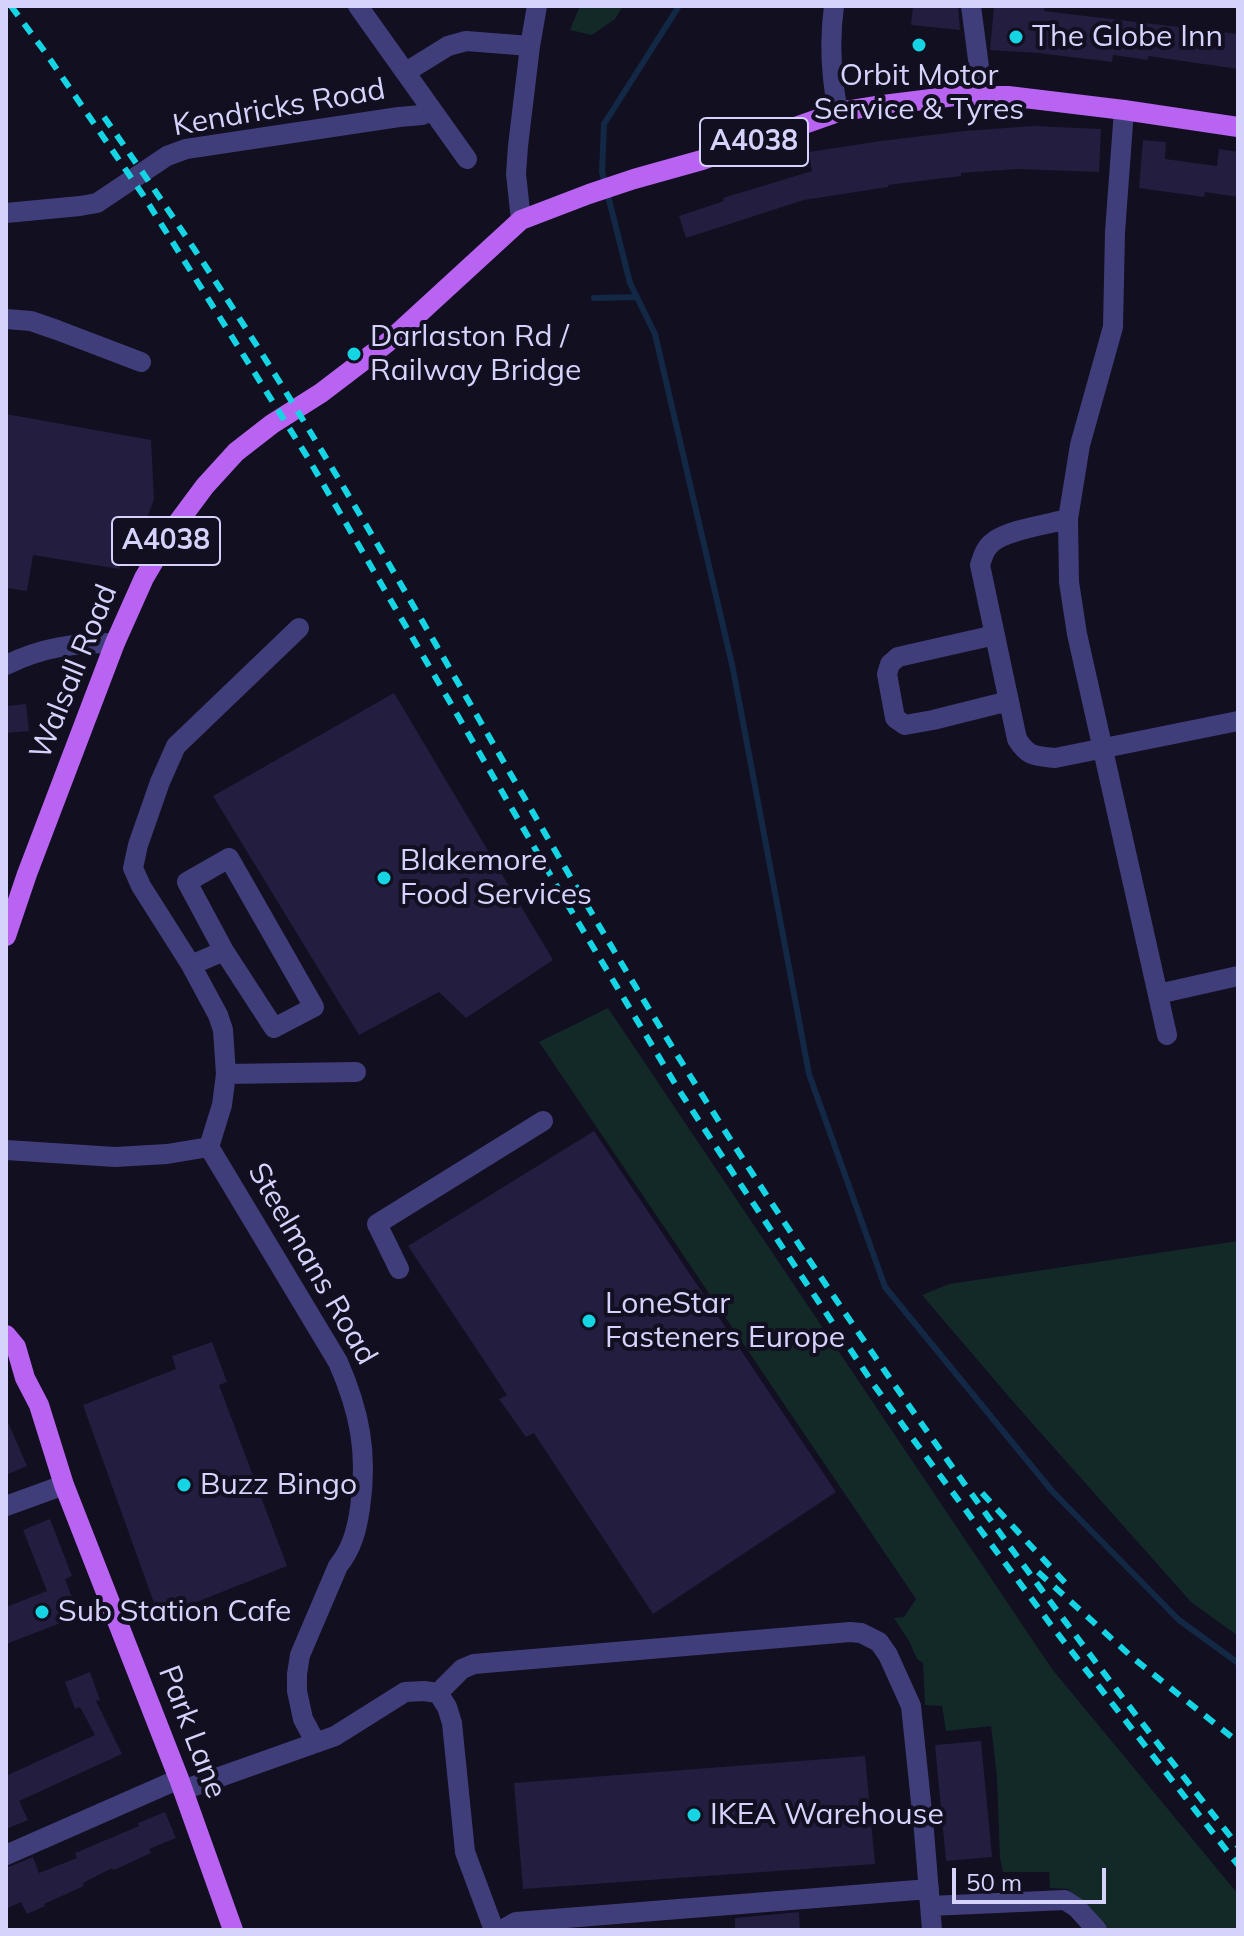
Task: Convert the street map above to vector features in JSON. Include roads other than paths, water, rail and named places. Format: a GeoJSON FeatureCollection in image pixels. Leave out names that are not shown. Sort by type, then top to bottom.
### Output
{"type":"FeatureCollection","features":[{"type":"Feature","properties":{"kind":"main road","name":"A4038"},"geometry":{"type":"LineString","coordinates":[[521,220],[589,194],[702,160],[838,112],[875,106],[955,96],[1008,96],[1238,127]]}},
{"type":"Feature","properties":{"kind":"main road","name":"Walsall Road"},"geometry":{"type":"LineString","coordinates":[[6,936],[115,643],[144,578],[173,529],[205,486],[236,452],[388,342],[521,220]]}},
{"type":"Feature","properties":{"kind":"main road","name":"Park Lane"},"geometry":{"type":"LineString","coordinates":[[6,1335],[16,1347],[25,1378],[39,1405],[64,1485],[181,1784],[233,1930]]}},
{"type":"Feature","properties":{"kind":"street"},"geometry":{"type":"LineString","coordinates":[[358,6],[467,159]]}},
{"type":"Feature","properties":{"kind":"street"},"geometry":{"type":"LineString","coordinates":[[521,220],[517,160],[537,6]]}},
{"type":"Feature","properties":{"kind":"street"},"geometry":{"type":"LineString","coordinates":[[834,6],[830,69],[838,112]]}},
{"type":"Feature","properties":{"kind":"street"},"geometry":{"type":"LineString","coordinates":[[971,6],[980,95]]}},
{"type":"Feature","properties":{"kind":"street"},"geometry":{"type":"LineString","coordinates":[[406,72],[448,46],[466,41],[530,46]]}},
{"type":"Feature","properties":{"kind":"street"},"geometry":{"type":"LineString","coordinates":[[1124,110],[1115,232],[1113,327],[1080,445],[1068,519],[1069,582],[1077,634],[1167,1035]]}},
{"type":"Feature","properties":{"kind":"street","name":"Kendricks Road"},"geometry":{"type":"LineString","coordinates":[[6,213],[97,203],[167,156],[186,149],[422,115],[432,111]]}},
{"type":"Feature","properties":{"kind":"street"},"geometry":{"type":"LineString","coordinates":[[6,319],[31,321],[141,362]]}},
{"type":"Feature","properties":{"kind":"street"},"geometry":{"type":"LineString","coordinates":[[1068,519],[994,540],[985,551],[980,565],[1017,739],[1023,750],[1034,756],[1055,758],[1238,721]]}},
{"type":"Feature","properties":{"kind":"street"},"geometry":{"type":"LineString","coordinates":[[209,1147],[222,1105],[226,1074],[223,1030],[191,965],[133,868],[160,782],[176,746],[299,628]]}},
{"type":"Feature","properties":{"kind":"street"},"geometry":{"type":"LineString","coordinates":[[995,635],[898,657],[890,664],[887,674],[895,718],[905,725],[1009,701]]}},
{"type":"Feature","properties":{"kind":"street"},"geometry":{"type":"LineString","coordinates":[[6,665],[36,652],[77,643],[115,643]]}},
{"type":"Feature","properties":{"kind":"street"},"geometry":{"type":"LineString","coordinates":[[229,858],[314,1007],[274,1028],[224,951],[187,882],[229,858]]}},
{"type":"Feature","properties":{"kind":"street"},"geometry":{"type":"LineString","coordinates":[[191,965],[224,951]]}},
{"type":"Feature","properties":{"kind":"street"},"geometry":{"type":"LineString","coordinates":[[1158,994],[1238,976]]}},
{"type":"Feature","properties":{"kind":"street"},"geometry":{"type":"LineString","coordinates":[[226,1074],[356,1072]]}},
{"type":"Feature","properties":{"kind":"street"},"geometry":{"type":"LineString","coordinates":[[399,1269],[377,1224],[543,1121]]}},
{"type":"Feature","properties":{"kind":"street","name":"Steelmans Road"},"geometry":{"type":"LineString","coordinates":[[6,1150],[115,1157],[167,1154],[209,1147],[338,1362],[357,1411],[363,1454],[363,1488],[358,1523],[348,1554],[338,1566],[300,1655],[297,1691],[303,1719],[316,1743]]}},
{"type":"Feature","properties":{"kind":"street"},"geometry":{"type":"LineString","coordinates":[[6,1506],[64,1485]]}},
{"type":"Feature","properties":{"kind":"street"},"geometry":{"type":"LineString","coordinates":[[438,1693],[462,1669],[474,1664],[850,1632],[871,1636],[888,1655],[911,1706],[932,1930]]}},
{"type":"Feature","properties":{"kind":"street"},"geometry":{"type":"LineString","coordinates":[[6,1855],[181,1784],[316,1743],[353,1726],[405,1692],[438,1693],[452,1723],[465,1852],[494,1930]]}},
{"type":"Feature","properties":{"kind":"street"},"geometry":{"type":"LineString","coordinates":[[502,1930],[516,1922],[930,1898],[1065,1900],[1072,1903],[1097,1930]]}},
{"type":"Feature","properties":{"kind":"waterway"},"geometry":{"type":"LineString","coordinates":[[679,6],[604,124],[602,172],[630,283],[655,334],[733,669],[809,1074],[885,1287],[1052,1491],[1179,1620],[1238,1663]]}},
{"type":"Feature","properties":{"kind":"waterway"},"geometry":{"type":"LineString","coordinates":[[594,298],[637,297]]}},
{"type":"Feature","properties":{"kind":"railway"},"geometry":{"type":"LineString","coordinates":[[11,6],[143,195],[308,458],[569,907],[677,1087],[735,1176],[910,1435],[1051,1625],[1238,1865]]}},
{"type":"Feature","properties":{"kind":"railway"},"geometry":{"type":"LineString","coordinates":[[104,117],[215,281],[294,406],[637,990],[748,1167],[950,1464],[1092,1657],[1238,1846]]}},
{"type":"Feature","properties":{"kind":"railway"},"geometry":{"type":"LineString","coordinates":[[982,1493],[1069,1587]]}},
{"type":"Feature","properties":{"kind":"railway"},"geometry":{"type":"LineString","coordinates":[[1038,1572],[1133,1658],[1238,1742]]}},
{"type":"Feature","properties":{"kind":"place","name":"The Globe Inn"},"geometry":{"type":"Point","coordinates":[1016,37]}},
{"type":"Feature","properties":{"kind":"place","name":"Orbit Motor Service & Tyres"},"geometry":{"type":"Point","coordinates":[919,45]}},
{"type":"Feature","properties":{"kind":"place","name":"Darlaston Rd / Railway Bridge"},"geometry":{"type":"Point","coordinates":[354,354]}},
{"type":"Feature","properties":{"kind":"place","name":"Blakemore Food Services"},"geometry":{"type":"Point","coordinates":[384,878]}},
{"type":"Feature","properties":{"kind":"place","name":"LoneStar Fasteners Europe"},"geometry":{"type":"Point","coordinates":[589,1321]}},
{"type":"Feature","properties":{"kind":"place","name":"Buzz Bingo"},"geometry":{"type":"Point","coordinates":[184,1485]}},
{"type":"Feature","properties":{"kind":"place","name":"Sub Station Cafe"},"geometry":{"type":"Point","coordinates":[42,1612]}},
{"type":"Feature","properties":{"kind":"place","name":"IKEA Warehouse"},"geometry":{"type":"Point","coordinates":[694,1815]}}]}
